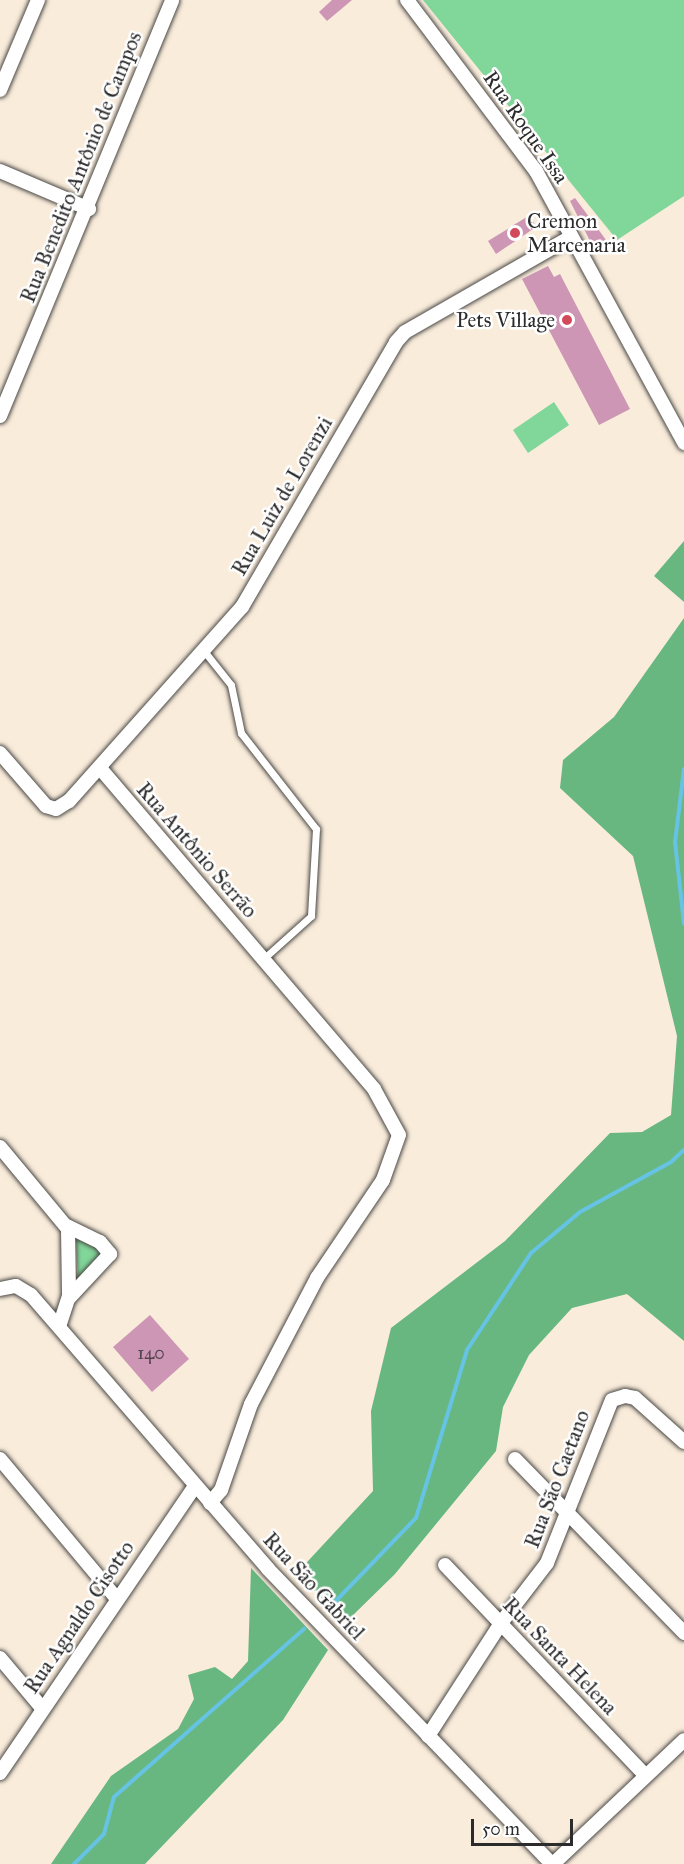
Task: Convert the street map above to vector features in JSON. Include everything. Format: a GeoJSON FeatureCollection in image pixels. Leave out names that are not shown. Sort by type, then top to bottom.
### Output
{"type":"FeatureCollection","features":[{"type":"Feature","properties":{"kind":"street"},"geometry":{"type":"LineString","coordinates":[[0,90],[38,0]]}},
{"type":"Feature","properties":{"kind":"street","name":"Rua Benedito Antônio de Campos"},"geometry":{"type":"LineString","coordinates":[[0,416],[89,209],[172,0]]}},
{"type":"Feature","properties":{"kind":"street","name":"Rua Roque Issa"},"geometry":{"type":"LineString","coordinates":[[407,0],[530,162],[684,443]]}},
{"type":"Feature","properties":{"kind":"street"},"geometry":{"type":"LineString","coordinates":[[0,171],[89,209]]}},
{"type":"Feature","properties":{"kind":"street","name":"Rua Luiz de Lorenzi"},"geometry":{"type":"LineString","coordinates":[[0,753],[52,809],[69,801],[242,607],[396,342],[405,332],[571,237]]}},
{"type":"Feature","properties":{"kind":"street","name":"Rua Antônio Serrão"},"geometry":{"type":"LineString","coordinates":[[100,768],[374,1089],[399,1135],[383,1180],[318,1278],[250,1404],[221,1490],[210,1503]]}},
{"type":"Feature","properties":{"kind":"street"},"geometry":{"type":"LineString","coordinates":[[0,1147],[67,1226],[100,1242],[110,1254],[69,1298]]}},
{"type":"Feature","properties":{"kind":"street"},"geometry":{"type":"LineString","coordinates":[[59,1326],[69,1298],[67,1226]]}},
{"type":"Feature","properties":{"kind":"street","name":"Rua São Gabriel"},"geometry":{"type":"LineString","coordinates":[[0,1289],[11,1286],[25,1289],[210,1503],[428,1736],[553,1864]]}},
{"type":"Feature","properties":{"kind":"street","name":"Rua São Caetano"},"geometry":{"type":"LineString","coordinates":[[428,1736],[501,1623],[548,1563],[604,1413],[616,1398],[629,1397],[642,1403],[684,1442]]}},
{"type":"Feature","properties":{"kind":"street"},"geometry":{"type":"LineString","coordinates":[[0,1459],[117,1599]]}},
{"type":"Feature","properties":{"kind":"street"},"geometry":{"type":"LineString","coordinates":[[515,1459],[684,1633]]}},
{"type":"Feature","properties":{"kind":"street","name":"Rua Agnaldo Cisotto"},"geometry":{"type":"LineString","coordinates":[[0,1773],[195,1486]]}},
{"type":"Feature","properties":{"kind":"street","name":"Rua Santa Helena"},"geometry":{"type":"LineString","coordinates":[[444,1565],[646,1776]]}},
{"type":"Feature","properties":{"kind":"street"},"geometry":{"type":"LineString","coordinates":[[0,1658],[42,1708]]}},
{"type":"Feature","properties":{"kind":"street"},"geometry":{"type":"LineString","coordinates":[[553,1864],[684,1740]]}},
{"type":"Feature","properties":{"kind":"lane"},"geometry":{"type":"LineString","coordinates":[[204,651],[231,685],[241,733],[316,829],[312,916],[263,959]]}},
{"type":"Feature","properties":{"kind":"green space"},"geometry":{"type":"Polygon","coordinates":[[[423,0],[684,0],[684,196],[617,240],[423,0]]]}},
{"type":"Feature","properties":{"kind":"green space"},"geometry":{"type":"Polygon","coordinates":[[[554,402],[569,425],[528,453],[513,430],[554,402]]]}},
{"type":"Feature","properties":{"kind":"green space"},"geometry":{"type":"Polygon","coordinates":[[[684,541],[684,602],[654,576],[684,541]]]}},
{"type":"Feature","properties":{"kind":"green space"},"geometry":{"type":"Polygon","coordinates":[[[684,618],[684,1341],[627,1294],[572,1308],[529,1355],[503,1407],[496,1451],[395,1574],[347,1621],[296,1574],[373,1491],[371,1411],[391,1328],[505,1241],[610,1133],[642,1132],[671,1115],[677,1036],[633,856],[560,788],[563,760],[614,717],[684,618]]]}},
{"type":"Feature","properties":{"kind":"green space"},"geometry":{"type":"Polygon","coordinates":[[[76,1238],[106,1252],[78,1282],[76,1238]]]}},
{"type":"Feature","properties":{"kind":"green space"},"geometry":{"type":"Polygon","coordinates":[[[251,1568],[328,1650],[283,1720],[145,1864],[51,1864],[111,1776],[178,1729],[194,1699],[188,1675],[215,1667],[232,1679],[248,1661],[251,1568]]]}},
{"type":"Feature","properties":{"kind":"building"},"geometry":{"type":"Polygon","coordinates":[[[332,0],[352,0],[327,21],[319,12],[332,0]]]}},
{"type":"Feature","properties":{"kind":"building"},"geometry":{"type":"Polygon","coordinates":[[[575,198],[609,244],[596,253],[570,201],[575,198]]]}},
{"type":"Feature","properties":{"kind":"building","name":"Cremon Marcenaria"},"geometry":{"type":"Polygon","coordinates":[[[530,215],[536,227],[496,254],[488,241],[530,215]]]}},
{"type":"Feature","properties":{"kind":"building"},"geometry":{"type":"Polygon","coordinates":[[[548,266],[554,277],[560,274],[630,409],[599,425],[522,279],[548,266]]]}},
{"type":"Feature","properties":{"kind":"building"},"geometry":{"type":"Polygon","coordinates":[[[150,1315],[189,1359],[152,1392],[113,1347],[150,1315]]]}},
{"type":"Feature","properties":{"kind":"waterway"},"geometry":{"type":"LineString","coordinates":[[684,769],[675,842],[684,924]]}},
{"type":"Feature","properties":{"kind":"waterway"},"geometry":{"type":"LineString","coordinates":[[328,1609],[416,1518],[467,1350],[531,1253],[580,1212],[671,1162],[684,1150]]}},
{"type":"Feature","properties":{"kind":"waterway"},"geometry":{"type":"LineString","coordinates":[[74,1864],[104,1834],[114,1797],[304,1629]]}},
{"type":"Feature","properties":{"kind":"place","name":"Cremon Marcenaria"},"geometry":{"type":"Point","coordinates":[515,233]}},
{"type":"Feature","properties":{"kind":"place","name":"Pets Village"},"geometry":{"type":"Point","coordinates":[567,320]}}]}
